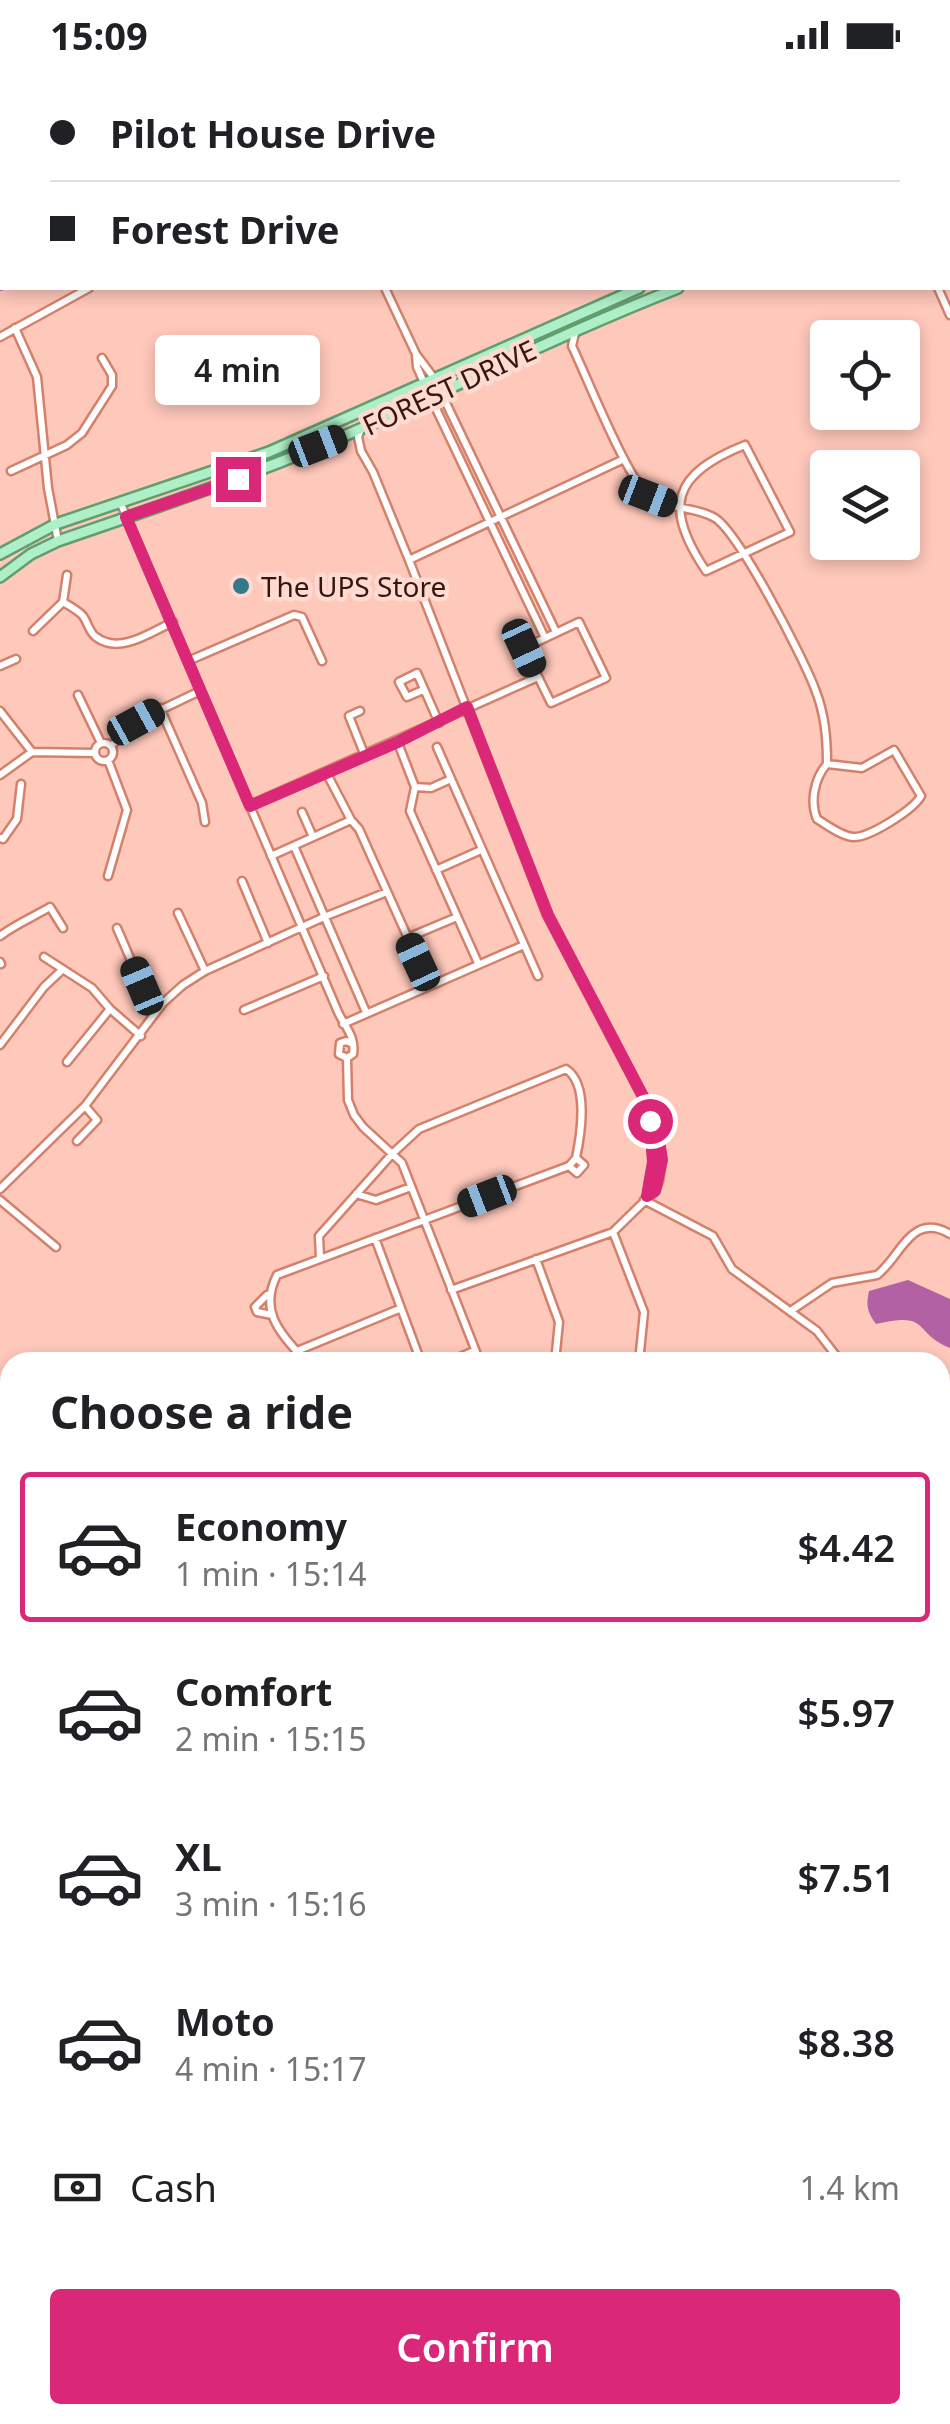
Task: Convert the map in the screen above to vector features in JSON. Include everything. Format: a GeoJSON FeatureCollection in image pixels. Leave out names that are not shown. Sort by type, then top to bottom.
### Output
{"type":"FeatureCollection","features":[{"type":"Feature","properties":{"kind":"main road","name":"FOREST DRIVE"},"geometry":{"type":"LineString","coordinates":[[0,554],[56,524],[288,444],[633,290]]}},
{"type":"Feature","properties":{"kind":"main road","name":"FOREST DRIVE"},"geometry":{"type":"LineString","coordinates":[[0,577],[58,541],[339,438],[554,338],[671,290]]}},
{"type":"Feature","properties":{"kind":"main road"},"geometry":{"type":"LineString","coordinates":[[174,486],[177,500]]}},
{"type":"Feature","properties":{"kind":"street"},"geometry":{"type":"LineString","coordinates":[[0,337],[85,290]]}},
{"type":"Feature","properties":{"kind":"street"},"geometry":{"type":"LineString","coordinates":[[386,290],[544,638]]}},
{"type":"Feature","properties":{"kind":"street"},"geometry":{"type":"LineString","coordinates":[[939,290],[950,316]]}},
{"type":"Feature","properties":{"kind":"street"},"geometry":{"type":"LineString","coordinates":[[16,328],[37,377],[44,457],[58,541]]}},
{"type":"Feature","properties":{"kind":"street"},"geometry":{"type":"LineString","coordinates":[[572,346],[578,328]]}},
{"type":"Feature","properties":{"kind":"street"},"geometry":{"type":"LineString","coordinates":[[554,338],[572,346],[624,460],[648,496],[695,509],[731,530],[816,690],[827,729],[827,764],[821,771],[812,807],[816,819],[848,837],[859,837],[916,805],[921,796],[894,750],[862,768],[827,764]]}},
{"type":"Feature","properties":{"kind":"street"},"geometry":{"type":"LineString","coordinates":[[11,471],[76,440],[109,392],[112,376],[102,358]]}},
{"type":"Feature","properties":{"kind":"street"},"geometry":{"type":"LineString","coordinates":[[435,394],[502,518],[556,632]]}},
{"type":"Feature","properties":{"kind":"street"},"geometry":{"type":"LineString","coordinates":[[362,428],[358,437],[361,452],[409,560],[548,915],[644,1099],[653,1143],[646,1198],[613,1232],[451,1290]]}},
{"type":"Feature","properties":{"kind":"street"},"geometry":{"type":"LineString","coordinates":[[339,438],[361,452]]}},
{"type":"Feature","properties":{"kind":"street"},"geometry":{"type":"LineString","coordinates":[[744,445],[790,532],[706,572],[682,529],[678,507],[693,473],[744,445]]}},
{"type":"Feature","properties":{"kind":"street"},"geometry":{"type":"LineString","coordinates":[[409,560],[624,460]]}},
{"type":"Feature","properties":{"kind":"street"},"geometry":{"type":"LineString","coordinates":[[121,504],[343,1024],[352,1033],[349,1042],[353,1054],[346,1058]]}},
{"type":"Feature","properties":{"kind":"street"},"geometry":{"type":"LineString","coordinates":[[33,631],[63,602],[67,575]]}},
{"type":"Feature","properties":{"kind":"street"},"geometry":{"type":"LineString","coordinates":[[63,602],[82,615],[97,638],[112,643],[140,638],[173,622]]}},
{"type":"Feature","properties":{"kind":"street"},"geometry":{"type":"LineString","coordinates":[[188,661],[294,615],[302,617],[322,661]]}},
{"type":"Feature","properties":{"kind":"street"},"geometry":{"type":"LineString","coordinates":[[579,622],[606,678],[551,704],[524,648],[556,632],[579,622]]}},
{"type":"Feature","properties":{"kind":"street"},"geometry":{"type":"LineString","coordinates":[[0,666],[16,658]]}},
{"type":"Feature","properties":{"kind":"street"},"geometry":{"type":"LineString","coordinates":[[250,806],[538,678]]}},
{"type":"Feature","properties":{"kind":"street"},"geometry":{"type":"LineString","coordinates":[[424,690],[439,722]]}},
{"type":"Feature","properties":{"kind":"street"},"geometry":{"type":"LineString","coordinates":[[112,746],[136,722],[200,692]]}},
{"type":"Feature","properties":{"kind":"street"},"geometry":{"type":"LineString","coordinates":[[78,695],[100,743]]}},
{"type":"Feature","properties":{"kind":"street"},"geometry":{"type":"LineString","coordinates":[[160,708],[202,803],[205,822]]}},
{"type":"Feature","properties":{"kind":"street"},"geometry":{"type":"LineString","coordinates":[[0,711],[32,752]]}},
{"type":"Feature","properties":{"kind":"street"},"geometry":{"type":"LineString","coordinates":[[360,711],[349,716],[365,756]]}},
{"type":"Feature","properties":{"kind":"street"},"geometry":{"type":"LineString","coordinates":[[398,742],[415,787],[410,811],[478,963]]}},
{"type":"Feature","properties":{"kind":"street"},"geometry":{"type":"LineString","coordinates":[[100,743],[112,746]]}},
{"type":"Feature","properties":{"kind":"street"},"geometry":{"type":"LineString","coordinates":[[95,753],[100,743]]}},
{"type":"Feature","properties":{"kind":"street"},"geometry":{"type":"LineString","coordinates":[[108,760],[112,746]]}},
{"type":"Feature","properties":{"kind":"street"},"geometry":{"type":"LineString","coordinates":[[437,747],[538,976]]}},
{"type":"Feature","properties":{"kind":"street"},"geometry":{"type":"LineString","coordinates":[[0,775],[32,752],[95,753]]}},
{"type":"Feature","properties":{"kind":"street"},"geometry":{"type":"LineString","coordinates":[[95,753],[100,760],[108,760]]}},
{"type":"Feature","properties":{"kind":"street"},"geometry":{"type":"LineString","coordinates":[[108,760],[127,810],[108,876]]}},
{"type":"Feature","properties":{"kind":"street"},"geometry":{"type":"LineString","coordinates":[[326,772],[350,820],[359,829],[429,985]]}},
{"type":"Feature","properties":{"kind":"street"},"geometry":{"type":"LineString","coordinates":[[415,787],[431,788],[451,779]]}},
{"type":"Feature","properties":{"kind":"street"},"geometry":{"type":"LineString","coordinates":[[0,838],[3,840],[18,818],[22,784]]}},
{"type":"Feature","properties":{"kind":"street"},"geometry":{"type":"LineString","coordinates":[[302,812],[314,837]]}},
{"type":"Feature","properties":{"kind":"street"},"geometry":{"type":"LineString","coordinates":[[271,856],[350,820]]}},
{"type":"Feature","properties":{"kind":"street"},"geometry":{"type":"LineString","coordinates":[[294,846],[366,1012]]}},
{"type":"Feature","properties":{"kind":"street"},"geometry":{"type":"LineString","coordinates":[[436,870],[481,850]]}},
{"type":"Feature","properties":{"kind":"street"},"geometry":{"type":"LineString","coordinates":[[242,880],[268,942]]}},
{"type":"Feature","properties":{"kind":"street"},"geometry":{"type":"LineString","coordinates":[[0,1189],[85,1106],[142,1036],[163,1003],[183,985],[268,942],[387,892]]}},
{"type":"Feature","properties":{"kind":"street"},"geometry":{"type":"LineString","coordinates":[[0,936],[16,923],[26,922],[50,907],[63,928]]}},
{"type":"Feature","properties":{"kind":"street"},"geometry":{"type":"LineString","coordinates":[[178,913],[205,971]]}},
{"type":"Feature","properties":{"kind":"street"},"geometry":{"type":"LineString","coordinates":[[407,938],[457,917]]}},
{"type":"Feature","properties":{"kind":"street"},"geometry":{"type":"LineString","coordinates":[[116,928],[142,986],[163,1003]]}},
{"type":"Feature","properties":{"kind":"street"},"geometry":{"type":"LineString","coordinates":[[343,1024],[524,944]]}},
{"type":"Feature","properties":{"kind":"street"},"geometry":{"type":"LineString","coordinates":[[44,957],[92,988],[142,1036]]}},
{"type":"Feature","properties":{"kind":"street"},"geometry":{"type":"LineString","coordinates":[[0,1045],[44,987],[62,970]]}},
{"type":"Feature","properties":{"kind":"street"},"geometry":{"type":"LineString","coordinates":[[244,1010],[324,976]]}},
{"type":"Feature","properties":{"kind":"street"},"geometry":{"type":"LineString","coordinates":[[67,1062],[110,1009]]}},
{"type":"Feature","properties":{"kind":"street"},"geometry":{"type":"LineString","coordinates":[[346,1058],[338,1048],[349,1042]]}},
{"type":"Feature","properties":{"kind":"street"},"geometry":{"type":"LineString","coordinates":[[346,1058],[348,1100],[354,1115],[402,1163],[474,1351]]}},
{"type":"Feature","properties":{"kind":"street"},"geometry":{"type":"LineString","coordinates":[[272,1315],[257,1312],[255,1307],[268,1294],[277,1275],[568,1166],[576,1158],[581,1134],[578,1082],[566,1068],[419,1130],[393,1153],[319,1236],[320,1258]]}},
{"type":"Feature","properties":{"kind":"street"},"geometry":{"type":"LineString","coordinates":[[77,1141],[97,1120],[85,1106]]}},
{"type":"Feature","properties":{"kind":"street"},"geometry":{"type":"LineString","coordinates":[[568,1166],[571,1171],[582,1170],[584,1165],[576,1158]]}},
{"type":"Feature","properties":{"kind":"street"},"geometry":{"type":"LineString","coordinates":[[356,1194],[376,1200],[411,1187]]}},
{"type":"Feature","properties":{"kind":"street"},"geometry":{"type":"LineString","coordinates":[[646,1198],[713,1236],[732,1269],[792,1310],[817,1331],[833,1352]]}},
{"type":"Feature","properties":{"kind":"street"},"geometry":{"type":"LineString","coordinates":[[0,1200],[56,1247]]}},
{"type":"Feature","properties":{"kind":"street"},"geometry":{"type":"LineString","coordinates":[[792,1310],[832,1283],[878,1276],[902,1245],[924,1228],[934,1226],[950,1234]]}},
{"type":"Feature","properties":{"kind":"street"},"geometry":{"type":"LineString","coordinates":[[613,1232],[644,1312],[640,1352]]}},
{"type":"Feature","properties":{"kind":"street"},"geometry":{"type":"LineString","coordinates":[[375,1238],[417,1352]]}},
{"type":"Feature","properties":{"kind":"street"},"geometry":{"type":"LineString","coordinates":[[536,1258],[559,1322],[556,1352]]}},
{"type":"Feature","properties":{"kind":"street"},"geometry":{"type":"LineString","coordinates":[[268,1294],[272,1315],[296,1351],[399,1309]]}},
{"type":"Feature","properties":{"kind":"shaded area"},"geometry":{"type":"Polygon","coordinates":[[[908,1280],[950,1299],[950,1348],[914,1322],[876,1324],[873,1320],[868,1308],[869,1291],[908,1280]]]}},
{"type":"Feature","properties":{"kind":"place","name":"The UPS Store"},"geometry":{"type":"Point","coordinates":[241,586]}},
{"type":"Feature","properties":{"kind":"route"},"geometry":{"type":"LineString","coordinates":[[238,479],[126,517],[250,806],[398,742],[467,707],[548,915],[656,1121],[662,1160],[655,1191],[647,1196],[653,1162],[650,1121]]}}]}
